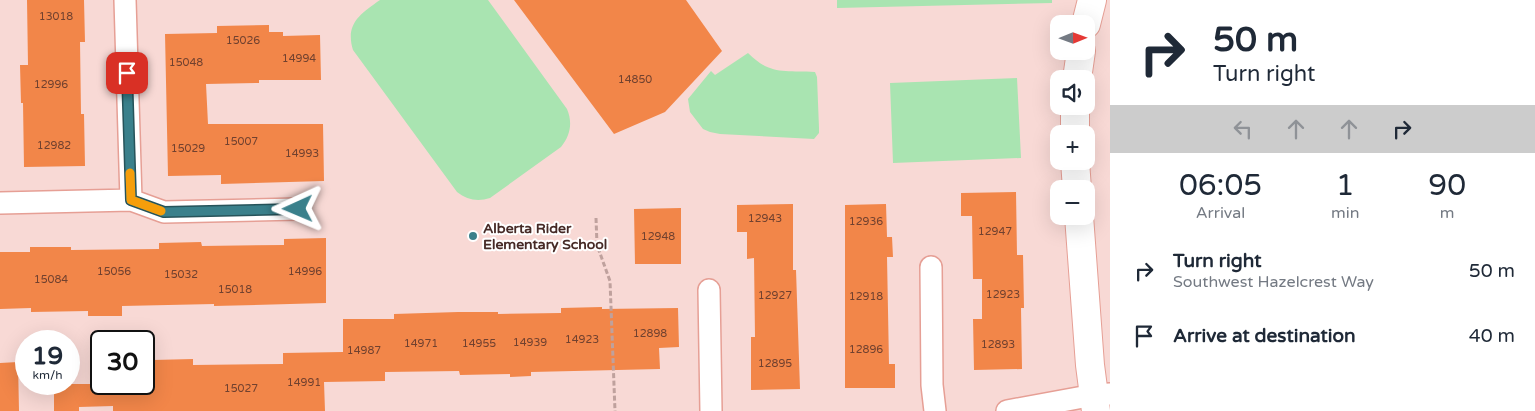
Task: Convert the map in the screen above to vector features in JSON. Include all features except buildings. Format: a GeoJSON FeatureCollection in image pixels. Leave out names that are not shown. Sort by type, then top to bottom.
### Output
{"type":"FeatureCollection","features":[{"type":"Feature","properties":{"kind":"main road"},"geometry":{"type":"LineString","coordinates":[[1088,15],[1092,0]]}},
{"type":"Feature","properties":{"kind":"main road"},"geometry":{"type":"LineString","coordinates":[[1080,225],[1090,365],[1100,400]]}},
{"type":"Feature","properties":{"kind":"street"},"geometry":{"type":"LineString","coordinates":[[124,0],[131,200]]}},
{"type":"Feature","properties":{"kind":"street"},"geometry":{"type":"LineString","coordinates":[[0,204],[131,200],[164,212],[298,209]]}},
{"type":"Feature","properties":{"kind":"street"},"geometry":{"type":"LineString","coordinates":[[931,267],[932,385],[935,411]]}},
{"type":"Feature","properties":{"kind":"street"},"geometry":{"type":"LineString","coordinates":[[709,290],[711,411]]}},
{"type":"Feature","properties":{"kind":"street"},"geometry":{"type":"LineString","coordinates":[[1007,411],[1100,400]]}},
{"type":"Feature","properties":{"kind":"path"},"geometry":{"type":"LineString","coordinates":[[596,218],[597,245],[610,281],[615,411]]}},
{"type":"Feature","properties":{"kind":"green space"},"geometry":{"type":"Polygon","coordinates":[[[380,0],[488,0],[567,109],[570,129],[561,147],[490,198],[473,199],[457,192],[353,50],[351,33],[356,20],[380,0]]]}},
{"type":"Feature","properties":{"kind":"green space"},"geometry":{"type":"Polygon","coordinates":[[[837,0],[1052,0],[1052,3],[837,8],[837,0]]]}},
{"type":"Feature","properties":{"kind":"green space"},"geometry":{"type":"Polygon","coordinates":[[[748,53],[771,69],[815,72],[817,77],[819,133],[814,139],[720,134],[703,129],[690,112],[688,99],[711,71],[715,75],[748,53]]]}},
{"type":"Feature","properties":{"kind":"green space"},"geometry":{"type":"Polygon","coordinates":[[[1017,78],[1021,158],[893,163],[890,83],[1017,78]]]}},
{"type":"Feature","properties":{"kind":"slow traffic"},"geometry":{"type":"LineString","coordinates":[[130,173],[131,200],[161,211]]}},
{"type":"Feature","properties":{"kind":"place","name":"Alberta Rider Elementary School"},"geometry":{"type":"Point","coordinates":[473,236]}},
{"type":"Feature","properties":{"kind":"route"},"geometry":{"type":"LineString","coordinates":[[127,73],[131,200],[164,212],[298,209]]}}]}
